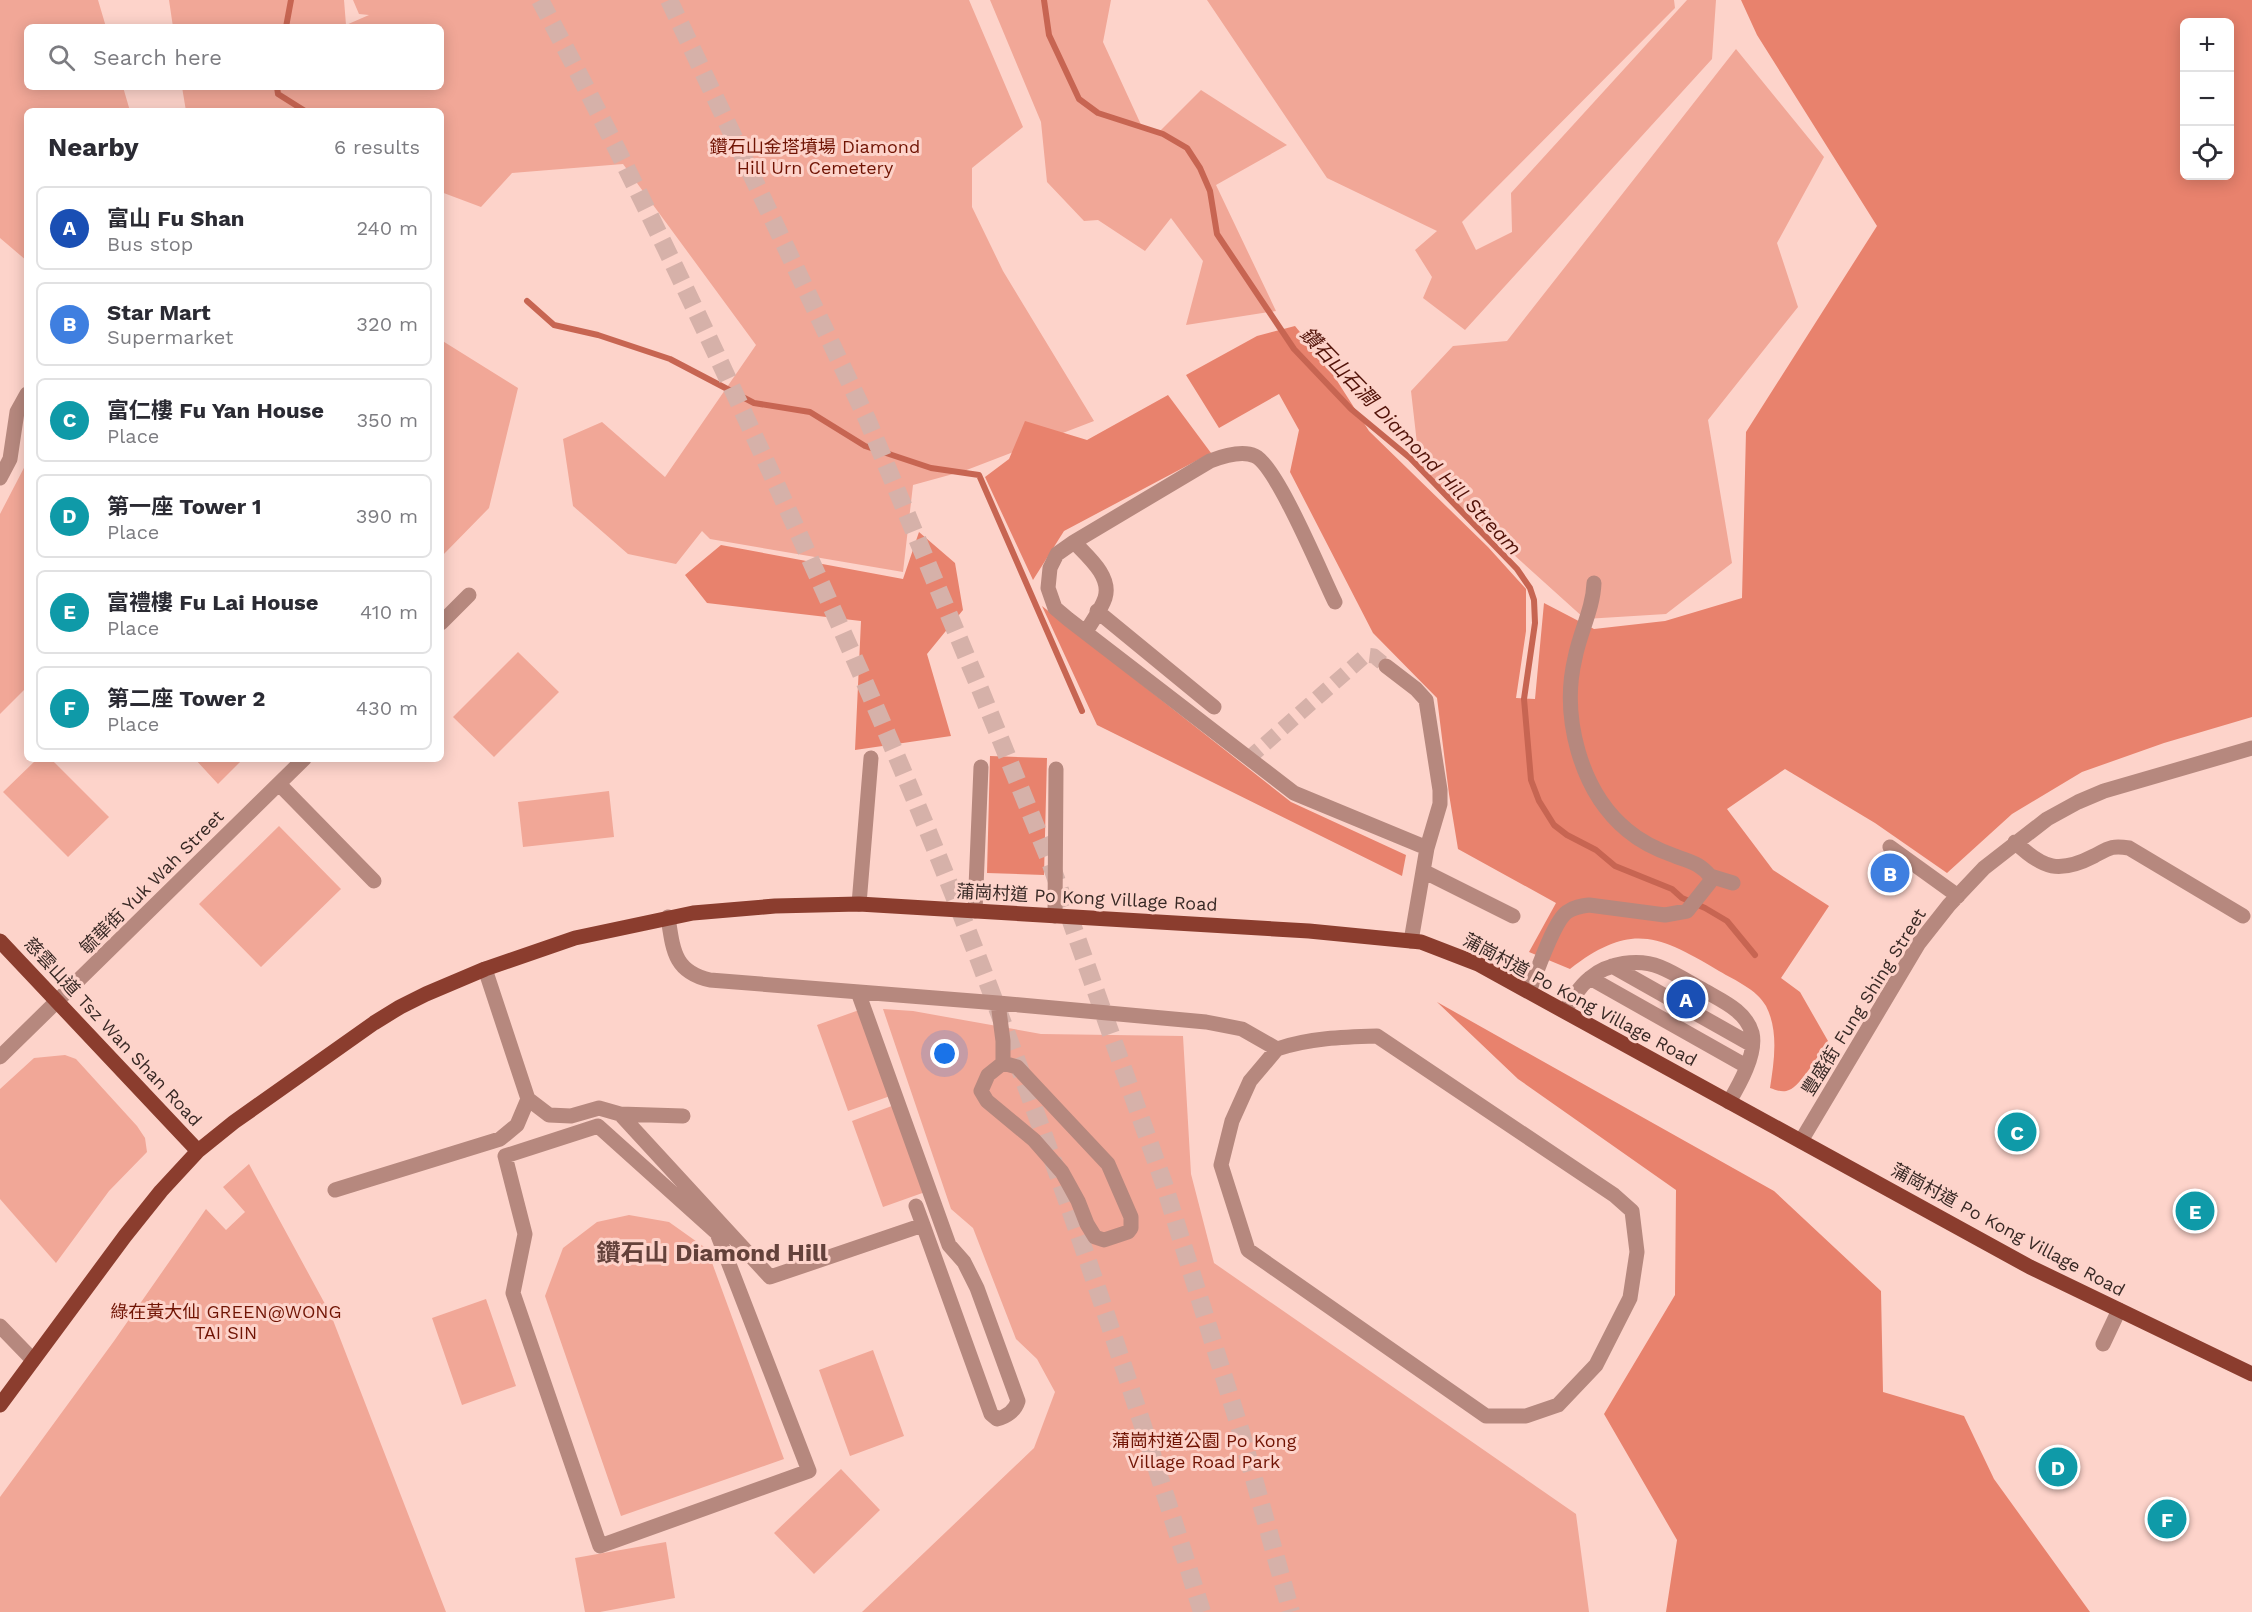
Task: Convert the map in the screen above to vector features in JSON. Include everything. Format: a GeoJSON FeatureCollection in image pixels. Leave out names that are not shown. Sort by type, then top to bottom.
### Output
{"type":"FeatureCollection","features":[{"type":"Feature","properties":{"kind":"main road","name":"蒲崗村道 Po Kong Village Road"},"geometry":{"type":"LineString","coordinates":[[0,1405],[125,1236],[161,1191],[198,1151],[267,1097],[374,1023],[426,994],[485,969],[575,938],[668,918],[738,908],[859,904],[1309,931],[1421,942],[1478,964],[2030,1267],[2252,1374]]}},
{"type":"Feature","properties":{"kind":"main road","name":"慈雲山道 Tsz Wan Shan Road"},"geometry":{"type":"LineString","coordinates":[[0,941],[198,1151]]}},
{"type":"Feature","properties":{"kind":"street"},"geometry":{"type":"LineString","coordinates":[[0,478],[10,459],[17,412],[24,399]]}},
{"type":"Feature","properties":{"kind":"street"},"geometry":{"type":"LineString","coordinates":[[1335,602],[1289,504],[1268,469],[1257,457],[1244,453],[1223,456],[1210,461],[1074,542],[1058,554],[1050,568],[1048,588],[1055,608],[1294,793],[1427,848]]}},
{"type":"Feature","properties":{"kind":"street"},"geometry":{"type":"LineString","coordinates":[[1074,542],[1099,570],[1106,582],[1105,597],[1086,632]]}},
{"type":"Feature","properties":{"kind":"street"},"geometry":{"type":"LineString","coordinates":[[1594,583],[1594,597],[1575,657],[1571,684],[1574,731],[1583,767],[1594,788],[1624,828],[1651,846],[1699,864],[1709,882]]}},
{"type":"Feature","properties":{"kind":"street"},"geometry":{"type":"LineString","coordinates":[[444,620],[469,595]]}},
{"type":"Feature","properties":{"kind":"street"},"geometry":{"type":"LineString","coordinates":[[1097,611],[1214,707]]}},
{"type":"Feature","properties":{"kind":"street"},"geometry":{"type":"LineString","coordinates":[[1386,666],[1416,689],[1426,700],[1440,804],[1427,848],[1410,941]]}},
{"type":"Feature","properties":{"kind":"street","name":"豐盛街 Fung Shing Street"},"geometry":{"type":"LineString","coordinates":[[1801,1142],[1919,943],[1984,868],[2047,819],[2104,791],[2252,748]]}},
{"type":"Feature","properties":{"kind":"street"},"geometry":{"type":"LineString","coordinates":[[859,904],[871,758]]}},
{"type":"Feature","properties":{"kind":"street","name":"毓華街 Yuk Wah Street"},"geometry":{"type":"LineString","coordinates":[[0,1057],[301,762]]}},
{"type":"Feature","properties":{"kind":"street"},"geometry":{"type":"LineString","coordinates":[[975,911],[981,767]]}},
{"type":"Feature","properties":{"kind":"street"},"geometry":{"type":"LineString","coordinates":[[1055,916],[1056,769]]}},
{"type":"Feature","properties":{"kind":"street"},"geometry":{"type":"LineString","coordinates":[[279,784],[374,880]]}},
{"type":"Feature","properties":{"kind":"street"},"geometry":{"type":"LineString","coordinates":[[2015,842],[2046,865],[2061,869],[2087,860],[2114,845],[2129,848],[2243,916]]}},
{"type":"Feature","properties":{"kind":"street"},"geometry":{"type":"LineString","coordinates":[[1890,847],[1958,896]]}},
{"type":"Feature","properties":{"kind":"street"},"geometry":{"type":"LineString","coordinates":[[1423,872],[1513,916]]}},
{"type":"Feature","properties":{"kind":"street"},"geometry":{"type":"LineString","coordinates":[[1709,882],[1733,883]]}},
{"type":"Feature","properties":{"kind":"street"},"geometry":{"type":"LineString","coordinates":[[1528,992],[1555,928],[1565,913],[1577,906],[1589,905],[1665,915],[1687,911],[1709,882]]}},
{"type":"Feature","properties":{"kind":"street"},"geometry":{"type":"LineString","coordinates":[[668,918],[676,955],[684,970],[697,977],[710,980],[1206,1022],[1242,1029],[1277,1049],[1296,1043],[1339,1037],[1377,1036],[1614,1195],[1632,1211],[1637,1252],[1629,1298],[1596,1365],[1558,1405],[1526,1416],[1486,1416],[1248,1250],[1221,1165],[1232,1121],[1250,1081],[1277,1049]]}},
{"type":"Feature","properties":{"kind":"street"},"geometry":{"type":"LineString","coordinates":[[1565,1011],[1579,989],[1590,978],[1612,966],[1630,963],[1660,966],[1740,1013],[1747,1022],[1752,1034],[1752,1045],[1741,1081],[1729,1102]]}},
{"type":"Feature","properties":{"kind":"street"},"geometry":{"type":"LineString","coordinates":[[1612,966],[1752,1045]]}},
{"type":"Feature","properties":{"kind":"street"},"geometry":{"type":"LineString","coordinates":[[485,969],[528,1099],[549,1115],[571,1116],[599,1108],[620,1114],[683,1116]]}},
{"type":"Feature","properties":{"kind":"street"},"geometry":{"type":"LineString","coordinates":[[1590,978],[1746,1066]]}},
{"type":"Feature","properties":{"kind":"street"},"geometry":{"type":"LineString","coordinates":[[858,992],[949,1245],[964,1262],[976,1288],[1018,1401],[1013,1410],[1000,1419],[993,1418],[991,1414],[916,1206]]}},
{"type":"Feature","properties":{"kind":"street"},"geometry":{"type":"LineString","coordinates":[[998,1003],[1003,1041],[1003,1063]]}},
{"type":"Feature","properties":{"kind":"street"},"geometry":{"type":"LineString","coordinates":[[1003,1063],[1017,1066],[1108,1164],[1131,1217],[1131,1228],[1128,1232],[1104,1240],[1095,1237],[1062,1172],[1034,1140],[987,1101],[981,1091],[988,1075],[1003,1063]]}},
{"type":"Feature","properties":{"kind":"street"},"geometry":{"type":"LineString","coordinates":[[335,1190],[500,1139],[517,1125],[528,1099]]}},
{"type":"Feature","properties":{"kind":"street"},"geometry":{"type":"LineString","coordinates":[[620,1114],[770,1277],[923,1226]]}},
{"type":"Feature","properties":{"kind":"street"},"geometry":{"type":"LineString","coordinates":[[598,1126],[717,1233],[809,1471],[600,1546],[513,1293],[525,1234],[505,1156],[598,1126]]}},
{"type":"Feature","properties":{"kind":"street"},"geometry":{"type":"LineString","coordinates":[[943,1280],[956,1253]]}},
{"type":"Feature","properties":{"kind":"street"},"geometry":{"type":"LineString","coordinates":[[2103,1344],[2119,1310]]}},
{"type":"Feature","properties":{"kind":"street"},"geometry":{"type":"LineString","coordinates":[[0,1326],[33,1360]]}},
{"type":"Feature","properties":{"kind":"green space"},"geometry":{"type":"Polygon","coordinates":[[[0,0],[98,0],[105,24],[24,24],[24,90],[124,90],[129,108],[24,108],[24,258],[0,238],[0,0]]]}},
{"type":"Feature","properties":{"kind":"green space","name":"鑽石山金塔墳場 Diamond Hill Urn Cemetery"},"geometry":{"type":"Polygon","coordinates":[[[169,0],[344,0],[346,24],[173,24],[169,0]]]}},
{"type":"Feature","properties":{"kind":"green space","name":"鑽石山金塔墳場 Diamond Hill Urn Cemetery"},"geometry":{"type":"Polygon","coordinates":[[[353,0],[969,0],[1023,127],[972,168],[972,207],[1003,271],[1094,421],[964,471],[913,485],[903,572],[710,539],[702,531],[676,564],[628,554],[573,506],[563,439],[602,422],[665,477],[756,345],[623,164],[512,173],[481,207],[444,193],[444,108],[186,108],[182,90],[444,90],[444,24],[348,24],[369,15],[359,14],[353,0]]]}},
{"type":"Feature","properties":{"kind":"green space"},"geometry":{"type":"Polygon","coordinates":[[[990,0],[1111,0],[1103,42],[1143,129],[1161,130],[1201,90],[1287,145],[1216,185],[1276,311],[1186,325],[1203,261],[1171,218],[1145,251],[1098,220],[1084,221],[1047,182],[1041,122],[990,0]]]}},
{"type":"Feature","properties":{"kind":"green space"},"geometry":{"type":"Polygon","coordinates":[[[1207,0],[1674,0],[1675,8],[1462,222],[1476,250],[1512,232],[1511,193],[1687,0],[1716,0],[1712,59],[1465,330],[1423,298],[1432,277],[1415,250],[1437,231],[1327,178],[1207,0]]]}},
{"type":"Feature","properties":{"kind":"green space"},"geometry":{"type":"Polygon","coordinates":[[[1736,49],[1824,157],[1777,243],[1798,307],[1708,420],[1732,563],[1666,614],[1585,619],[1420,470],[1411,391],[1453,346],[1507,341],[1736,49]]]}},
{"type":"Feature","properties":{"kind":"green space"},"geometry":{"type":"Polygon","coordinates":[[[444,342],[518,388],[489,508],[444,554],[444,342]]]}},
{"type":"Feature","properties":{"kind":"green space"},"geometry":{"type":"Polygon","coordinates":[[[24,468],[24,690],[0,714],[0,514],[24,468]]]}},
{"type":"Feature","properties":{"kind":"green space"},"geometry":{"type":"Polygon","coordinates":[[[518,652],[559,692],[494,757],[453,717],[518,652]]]}},
{"type":"Feature","properties":{"kind":"green space"},"geometry":{"type":"Polygon","coordinates":[[[34,762],[54,762],[109,817],[68,857],[3,792],[34,762]]]}},
{"type":"Feature","properties":{"kind":"green space"},"geometry":{"type":"Polygon","coordinates":[[[198,762],[240,762],[218,784],[198,762]]]}},
{"type":"Feature","properties":{"kind":"green space"},"geometry":{"type":"Polygon","coordinates":[[[609,791],[614,837],[523,847],[518,802],[609,791]]]}},
{"type":"Feature","properties":{"kind":"green space"},"geometry":{"type":"Polygon","coordinates":[[[279,826],[341,889],[261,967],[199,904],[279,826]]]}},
{"type":"Feature","properties":{"kind":"green space"},"geometry":{"type":"Polygon","coordinates":[[[862,1009],[893,1095],[848,1111],[817,1025],[862,1009]]]}},
{"type":"Feature","properties":{"kind":"green space","name":"蒲崗村道公園 Po Kong Village Road Park"},"geometry":{"type":"Polygon","coordinates":[[[883,1009],[913,1011],[1041,1034],[1183,1036],[1191,1174],[1214,1263],[1576,1514],[1589,1612],[862,1612],[1034,1448],[1055,1392],[1037,1359],[1016,1339],[973,1228],[951,1209],[883,1009]]]}},
{"type":"Feature","properties":{"kind":"green space"},"geometry":{"type":"Polygon","coordinates":[[[65,1055],[76,1059],[137,1126],[145,1138],[147,1152],[109,1191],[56,1263],[0,1199],[0,1089],[34,1058],[65,1055]]]}},
{"type":"Feature","properties":{"kind":"green space"},"geometry":{"type":"Polygon","coordinates":[[[897,1104],[928,1191],[883,1207],[852,1121],[897,1104]]]}},
{"type":"Feature","properties":{"kind":"green space","name":"綠在⿈⼤仙 GREEN@WONG TAI SIN"},"geometry":{"type":"Polygon","coordinates":[[[249,1164],[331,1315],[446,1612],[0,1612],[0,1497],[114,1341],[206,1209],[226,1230],[245,1212],[223,1187],[249,1164]]]}},
{"type":"Feature","properties":{"kind":"green space"},"geometry":{"type":"Polygon","coordinates":[[[629,1215],[669,1222],[707,1249],[784,1459],[621,1516],[545,1296],[563,1248],[597,1222],[629,1215]]]}},
{"type":"Feature","properties":{"kind":"green space"},"geometry":{"type":"Polygon","coordinates":[[[486,1299],[516,1386],[462,1405],[432,1318],[486,1299]]]}},
{"type":"Feature","properties":{"kind":"green space"},"geometry":{"type":"Polygon","coordinates":[[[873,1350],[904,1436],[850,1456],[819,1370],[873,1350]]]}},
{"type":"Feature","properties":{"kind":"green space"},"geometry":{"type":"Polygon","coordinates":[[[841,1469],[880,1510],[814,1574],[774,1533],[841,1469]]]}},
{"type":"Feature","properties":{"kind":"green space"},"geometry":{"type":"Polygon","coordinates":[[[666,1542],[675,1598],[600,1612],[585,1612],[575,1558],[666,1542]]]}},
{"type":"Feature","properties":{"kind":"shaded area"},"geometry":{"type":"Polygon","coordinates":[[[1741,0],[2252,0],[2252,717],[2164,743],[2082,772],[2012,814],[1947,873],[1875,823],[1785,769],[1727,809],[1773,870],[1829,906],[1781,978],[1800,992],[1828,1041],[1799,1082],[1789,1090],[1780,1091],[1770,1088],[1774,1036],[1766,1006],[1745,986],[1698,959],[1661,942],[1644,939],[1628,939],[1610,944],[1570,969],[1529,952],[1556,903],[1458,849],[1437,698],[1373,633],[1290,472],[1299,430],[1279,394],[1219,428],[1186,375],[1257,336],[1295,326],[1327,365],[1369,431],[1488,547],[1526,589],[1526,631],[1516,698],[1535,699],[1544,603],[1594,629],[1665,621],[1742,598],[1746,432],[1877,226],[1757,35],[1741,0]]]}},
{"type":"Feature","properties":{"kind":"shaded area"},"geometry":{"type":"Polygon","coordinates":[[[1168,395],[1211,453],[1064,531],[1033,580],[985,477],[1009,459],[1025,421],[1087,440],[1168,395]]]}},
{"type":"Feature","properties":{"kind":"shaded area"},"geometry":{"type":"Polygon","coordinates":[[[919,532],[955,563],[963,610],[927,654],[951,736],[855,750],[861,621],[707,603],[685,575],[721,545],[903,579],[919,532]]]}},
{"type":"Feature","properties":{"kind":"shaded area"},"geometry":{"type":"Polygon","coordinates":[[[1042,606],[1291,802],[1406,855],[1402,876],[1097,725],[1042,606]]]}},
{"type":"Feature","properties":{"kind":"shaded area"},"geometry":{"type":"Polygon","coordinates":[[[990,756],[1047,758],[1044,875],[987,873],[990,756]]]}},
{"type":"Feature","properties":{"kind":"shaded area"},"geometry":{"type":"Polygon","coordinates":[[[1437,1002],[1774,1191],[1881,1291],[1883,1392],[1964,1416],[1994,1479],[2090,1612],[1666,1612],[1677,1540],[1604,1414],[1675,1295],[1676,1190],[1518,1079],[1437,1002]]]}},
{"type":"Feature","properties":{"kind":"waterway"},"geometry":{"type":"LineString","coordinates":[[287,24],[291,0]]}},
{"type":"Feature","properties":{"kind":"waterway","name":"鑽石山石澗 Diamond Hill Stream"},"geometry":{"type":"LineString","coordinates":[[1044,0],[1049,35],[1079,99],[1098,113],[1163,134],[1187,148],[1200,168],[1210,191],[1217,234],[1294,349],[1351,409],[1410,458],[1517,569],[1530,588],[1534,600],[1535,623],[1524,699],[1531,780],[1539,801],[1554,825],[1567,835],[1596,850],[1615,866],[1672,889],[1682,898],[1727,921],[1755,955]]}},
{"type":"Feature","properties":{"kind":"waterway"},"geometry":{"type":"LineString","coordinates":[[277,90],[278,94],[300,108]]}},
{"type":"Feature","properties":{"kind":"waterway"},"geometry":{"type":"LineString","coordinates":[[527,301],[554,325],[598,335],[670,359],[754,403],[810,412],[865,446],[931,468],[979,475],[1082,711]]}},
{"type":"Feature","properties":{"kind":"tunnel"},"geometry":{"type":"LineString","coordinates":[[540,0],[665,246],[724,371],[830,603],[922,816],[965,924],[1060,1180],[1119,1352],[1202,1612]]}},
{"type":"Feature","properties":{"kind":"tunnel"},"geometry":{"type":"LineString","coordinates":[[669,0],[867,419],[1049,859],[1164,1184],[1241,1432],[1291,1612]]}},
{"type":"Feature","properties":{"kind":"tunnel"},"geometry":{"type":"LineString","coordinates":[[1248,759],[1366,655],[1374,656],[1386,666]]}},
{"type":"Feature","properties":{"kind":"place","name":"Star Mart"},"geometry":{"type":"Point","coordinates":[1890,873]}},
{"type":"Feature","properties":{"kind":"place","name":"富山 Fu Shan"},"geometry":{"type":"Point","coordinates":[1686,999]}},
{"type":"Feature","properties":{"kind":"place","name":"富仁樓 Fu Yan House"},"geometry":{"type":"Point","coordinates":[2017,1132]}},
{"type":"Feature","properties":{"kind":"place","name":"富禮樓 Fu Lai House"},"geometry":{"type":"Point","coordinates":[2195,1211]}},
{"type":"Feature","properties":{"kind":"place","name":"第一座 Tower 1"},"geometry":{"type":"Point","coordinates":[2058,1467]}},
{"type":"Feature","properties":{"kind":"place","name":"第二座 Tower 2"},"geometry":{"type":"Point","coordinates":[2167,1519]}},
{"type":"Feature","properties":{"kind":"district","name":"鑽石山 Diamond Hill"},"geometry":{"type":"Point","coordinates":[712,1253]}}]}
